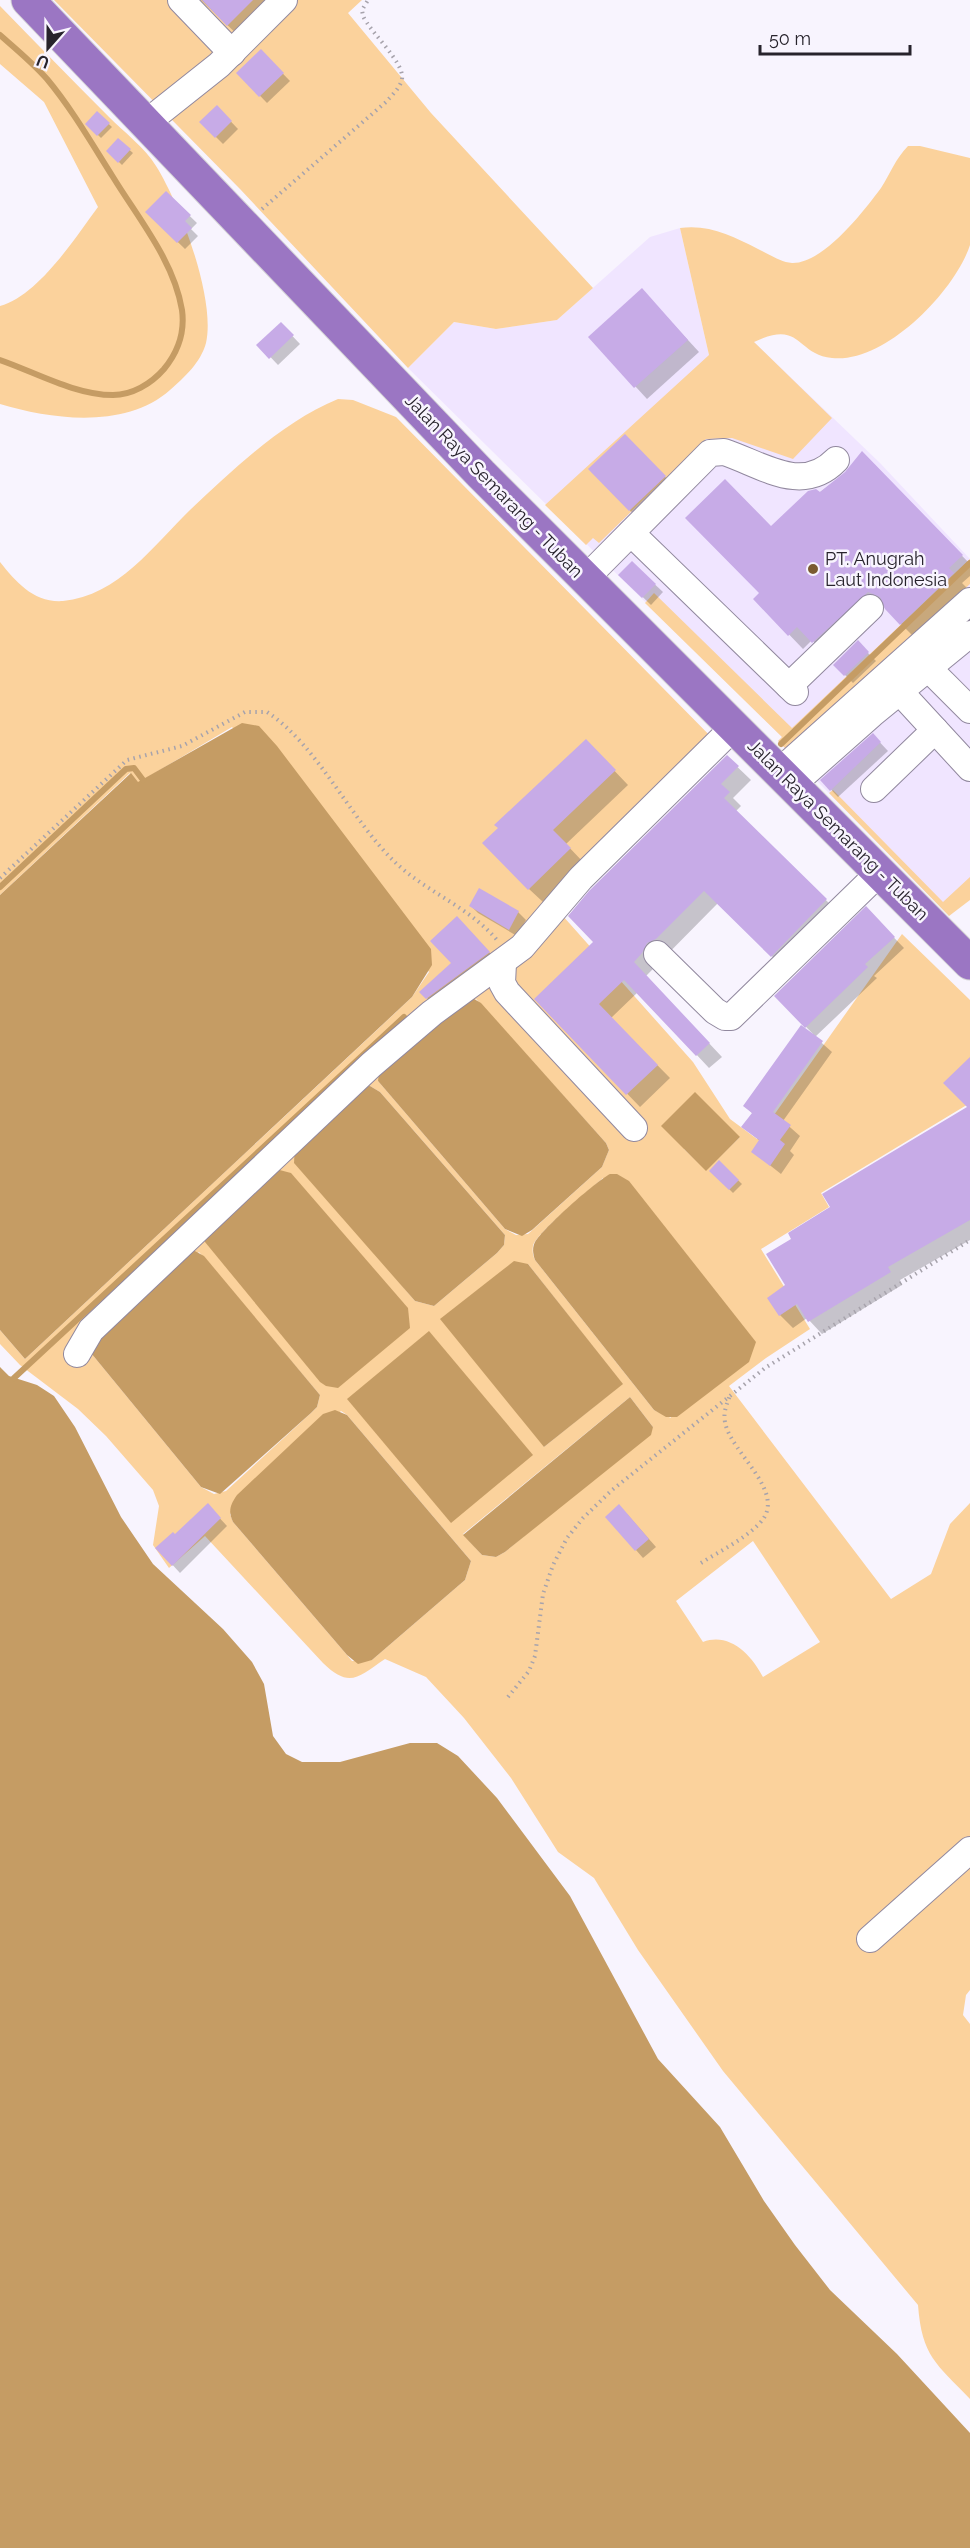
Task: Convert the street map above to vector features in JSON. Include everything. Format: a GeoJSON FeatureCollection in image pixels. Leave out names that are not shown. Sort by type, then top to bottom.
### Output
{"type":"FeatureCollection","features":[{"type":"Feature","properties":{"kind":"highway","name":"Jalan Raya Semarang - Tuban"},"geometry":{"type":"LineString","coordinates":[[28,0],[585,579],[735,726],[970,963]]}},
{"type":"Feature","properties":{"kind":"lane"},"geometry":{"type":"LineString","coordinates":[[181,0],[232,53]]}},
{"type":"Feature","properties":{"kind":"lane"},"geometry":{"type":"LineString","coordinates":[[146,123],[232,53],[284,0]]}},
{"type":"Feature","properties":{"kind":"lane"},"geometry":{"type":"LineString","coordinates":[[585,579],[710,453],[724,452],[784,474],[808,478],[823,472],[836,460]]}},
{"type":"Feature","properties":{"kind":"lane"},"geometry":{"type":"LineString","coordinates":[[631,533],[792,689],[870,609]]}},
{"type":"Feature","properties":{"kind":"lane"},"geometry":{"type":"LineString","coordinates":[[787,778],[920,660],[970,601]]}},
{"type":"Feature","properties":{"kind":"lane"},"geometry":{"type":"LineString","coordinates":[[920,660],[970,634]]}},
{"type":"Feature","properties":{"kind":"lane"},"geometry":{"type":"LineString","coordinates":[[920,660],[970,710]]}},
{"type":"Feature","properties":{"kind":"lane"},"geometry":{"type":"LineString","coordinates":[[892,684],[970,768]]}},
{"type":"Feature","properties":{"kind":"lane"},"geometry":{"type":"LineString","coordinates":[[76,1354],[91,1330],[371,1065],[432,1013],[522,947],[588,870],[735,726]]}},
{"type":"Feature","properties":{"kind":"lane"},"geometry":{"type":"LineString","coordinates":[[874,789],[935,730]]}},
{"type":"Feature","properties":{"kind":"lane"},"geometry":{"type":"LineString","coordinates":[[657,954],[715,1011],[725,1017],[731,1017],[880,872]]}},
{"type":"Feature","properties":{"kind":"lane"},"geometry":{"type":"LineString","coordinates":[[503,963],[502,983],[507,992],[634,1128]]}},
{"type":"Feature","properties":{"kind":"lane"},"geometry":{"type":"LineString","coordinates":[[870,1938],[970,1850]]}},
{"type":"Feature","properties":{"kind":"path"},"geometry":{"type":"LineString","coordinates":[[243,225],[386,102],[402,81],[402,73],[397,63],[363,16],[362,10],[368,0]]}},
{"type":"Feature","properties":{"kind":"path"},"geometry":{"type":"LineString","coordinates":[[0,878],[127,760],[182,746],[245,712],[267,712],[287,728],[380,846],[397,864],[489,931],[500,943],[503,963]]}},
{"type":"Feature","properties":{"kind":"path"},"geometry":{"type":"LineString","coordinates":[[508,1697],[529,1671],[535,1656],[543,1594],[567,1538],[583,1518],[612,1490],[730,1394],[797,1346],[970,1240]]}},
{"type":"Feature","properties":{"kind":"path"},"geometry":{"type":"LineString","coordinates":[[701,1563],[750,1532],[760,1523],[766,1513],[768,1503],[761,1482],[728,1435],[725,1410],[730,1394]]}},
{"type":"Feature","properties":{"kind":"shaded area"},"geometry":{"type":"Polygon","coordinates":[[[54,0],[362,0],[348,13],[431,113],[593,288],[557,320],[496,329],[454,322],[408,368],[240,189],[54,0]]]}},
{"type":"Feature","properties":{"kind":"shaded area"},"geometry":{"type":"Polygon","coordinates":[[[0,6],[151,159],[175,204],[194,252],[206,302],[208,324],[204,350],[191,369],[170,390],[132,411],[111,416],[65,417],[0,404],[0,306],[28,291],[42,278],[98,207],[44,102],[0,64],[0,6]]]}},
{"type":"Feature","properties":{"kind":"shaded area"},"geometry":{"type":"Polygon","coordinates":[[[908,146],[920,146],[970,158],[970,245],[950,283],[934,303],[895,337],[874,349],[853,357],[832,358],[820,355],[790,336],[781,334],[754,342],[832,418],[793,459],[732,438],[706,439],[599,543],[593,538],[586,545],[545,505],[709,355],[680,228],[711,229],[783,261],[792,263],[804,261],[829,246],[854,222],[881,188],[908,146]]]}},
{"type":"Feature","properties":{"kind":"shaded area"},"geometry":{"type":"Polygon","coordinates":[[[680,228],[709,355],[754,342],[880,463],[970,559],[970,898],[949,916],[778,741],[782,737],[408,368],[454,322],[496,329],[557,320],[650,237],[680,228]]]}},
{"type":"Feature","properties":{"kind":"shaded area"},"geometry":{"type":"Polygon","coordinates":[[[338,399],[353,400],[396,417],[725,751],[562,915],[693,1062],[730,1119],[757,1139],[902,934],[970,1000],[970,1103],[821,1193],[829,1207],[761,1249],[810,1329],[729,1386],[891,1599],[931,1574],[950,1524],[970,1503],[970,1990],[966,1995],[963,2015],[970,2024],[970,2399],[940,2367],[927,2348],[918,2305],[723,2071],[638,1950],[594,1878],[558,1852],[511,1778],[464,1718],[426,1677],[385,1659],[354,1678],[340,1676],[332,1671],[205,1536],[169,1568],[153,1545],[159,1506],[153,1490],[106,1436],[78,1409],[20,1365],[0,1344],[0,1330],[25,1359],[412,997],[429,972],[232,727],[138,783],[130,773],[0,895],[0,562],[19,584],[43,599],[63,601],[101,590],[134,567],[190,510],[259,448],[297,420],[338,399]],[[476,999],[378,1081],[505,1229],[516,1235],[528,1234],[602,1167],[609,1150],[606,1143],[476,999]],[[370,1086],[377,1256],[415,1301],[434,1306],[497,1253],[504,1245],[505,1235],[380,1092],[370,1086]],[[740,1137],[684,1149],[706,1170],[740,1137]],[[603,1178],[553,1221],[533,1246],[534,1258],[654,1410],[671,1418],[603,1178]],[[199,1252],[91,1353],[201,1487],[214,1494],[226,1491],[317,1407],[320,1395],[199,1252]],[[528,1264],[544,1447],[622,1384],[528,1264]],[[630,1397],[463,1534],[482,1555],[496,1557],[505,1552],[653,1427],[630,1397]],[[341,1411],[230,1514],[233,1522],[352,1661],[372,1660],[465,1580],[471,1561],[347,1415],[341,1411]],[[753,1541],[676,1601],[703,1642],[722,1640],[738,1647],[752,1660],[763,1677],[820,1642],[753,1541]]]}},
{"type":"Feature","properties":{"kind":"shaded area"},"geometry":{"type":"Polygon","coordinates":[[[970,559],[970,584],[789,752],[778,741],[782,737],[645,603],[654,593],[792,728],[970,559]]]}},
{"type":"Feature","properties":{"kind":"shaded area"},"geometry":{"type":"Polygon","coordinates":[[[242,723],[259,726],[277,746],[431,949],[432,965],[412,997],[25,1359],[0,1330],[0,895],[131,773],[138,782],[242,723]]]}},
{"type":"Feature","properties":{"kind":"shaded area"},"geometry":{"type":"Polygon","coordinates":[[[833,790],[943,902],[970,877],[970,900],[949,916],[829,793],[833,790]]]}},
{"type":"Feature","properties":{"kind":"shaded area"},"geometry":{"type":"Polygon","coordinates":[[[469,996],[481,1003],[606,1143],[609,1150],[602,1167],[532,1230],[522,1236],[505,1229],[378,1081],[379,1073],[469,996]]]}},
{"type":"Feature","properties":{"kind":"shaded area"},"geometry":{"type":"Polygon","coordinates":[[[370,1086],[380,1092],[505,1235],[504,1245],[497,1253],[434,1306],[415,1301],[294,1163],[295,1144],[363,1087],[370,1086]]]}},
{"type":"Feature","properties":{"kind":"shaded area"},"geometry":{"type":"Polygon","coordinates":[[[695,1092],[740,1137],[706,1171],[661,1126],[695,1092]]]}},
{"type":"Feature","properties":{"kind":"shaded area"},"geometry":{"type":"Polygon","coordinates":[[[272,1168],[291,1173],[408,1308],[410,1328],[338,1388],[326,1386],[320,1382],[205,1242],[205,1236],[272,1168]]]}},
{"type":"Feature","properties":{"kind":"shaded area"},"geometry":{"type":"Polygon","coordinates":[[[610,1174],[617,1174],[629,1181],[756,1342],[749,1362],[677,1417],[666,1417],[654,1410],[534,1258],[533,1246],[540,1235],[570,1206],[610,1174]]]}},
{"type":"Feature","properties":{"kind":"shaded area"},"geometry":{"type":"Polygon","coordinates":[[[193,1250],[204,1256],[320,1395],[317,1407],[311,1413],[220,1494],[201,1487],[91,1353],[91,1340],[193,1250]]]}},
{"type":"Feature","properties":{"kind":"shaded area"},"geometry":{"type":"Polygon","coordinates":[[[514,1261],[528,1264],[623,1384],[544,1447],[440,1319],[514,1261]]]}},
{"type":"Feature","properties":{"kind":"shaded area"},"geometry":{"type":"Polygon","coordinates":[[[429,1331],[533,1455],[451,1523],[347,1399],[429,1331]]]}},
{"type":"Feature","properties":{"kind":"shaded area"},"geometry":{"type":"Polygon","coordinates":[[[0,1367],[9,1376],[37,1385],[54,1396],[75,1427],[121,1517],[153,1564],[223,1629],[252,1662],[264,1684],[273,1736],[286,1754],[302,1762],[340,1762],[410,1743],[437,1743],[458,1756],[497,1798],[570,1896],[658,2059],[720,2127],[764,2201],[795,2245],[830,2290],[897,2354],[970,2433],[970,2548],[0,2548],[0,1367]]]}},
{"type":"Feature","properties":{"kind":"shaded area"},"geometry":{"type":"Polygon","coordinates":[[[630,1397],[653,1427],[651,1435],[496,1557],[482,1555],[463,1535],[630,1397]]]}},
{"type":"Feature","properties":{"kind":"shaded area"},"geometry":{"type":"Polygon","coordinates":[[[335,1410],[347,1415],[471,1561],[465,1580],[372,1660],[358,1664],[347,1655],[233,1522],[230,1511],[237,1495],[323,1414],[335,1410]]]}},
{"type":"Feature","properties":{"kind":"building"},"geometry":{"type":"Polygon","coordinates":[[[202,0],[253,0],[227,26],[202,0]]]}},
{"type":"Feature","properties":{"kind":"building"},"geometry":{"type":"Polygon","coordinates":[[[261,49],[284,73],[259,97],[236,73],[261,49]]]}},
{"type":"Feature","properties":{"kind":"building"},"geometry":{"type":"Polygon","coordinates":[[[217,105],[232,121],[215,138],[199,122],[217,105]]]}},
{"type":"Feature","properties":{"kind":"building"},"geometry":{"type":"Polygon","coordinates":[[[97,111],[110,123],[97,136],[85,124],[97,111]]]}},
{"type":"Feature","properties":{"kind":"building"},"geometry":{"type":"Polygon","coordinates":[[[118,138],[131,149],[118,163],[106,151],[118,138]]]}},
{"type":"Feature","properties":{"kind":"building"},"geometry":{"type":"Polygon","coordinates":[[[166,191],[191,215],[185,221],[192,228],[177,243],[145,212],[166,191]]]}},
{"type":"Feature","properties":{"kind":"building"},"geometry":{"type":"Polygon","coordinates":[[[642,288],[688,340],[634,388],[588,337],[642,288]]]}},
{"type":"Feature","properties":{"kind":"building"},"geometry":{"type":"Polygon","coordinates":[[[281,322],[294,335],[269,359],[256,345],[281,322]]]}},
{"type":"Feature","properties":{"kind":"building"},"geometry":{"type":"Polygon","coordinates":[[[625,434],[666,476],[629,511],[588,469],[625,434]]]}},
{"type":"Feature","properties":{"kind":"building","name":"PT. Anugrah Laut Indonesia"},"geometry":{"type":"Polygon","coordinates":[[[862,451],[963,555],[949,568],[954,573],[900,625],[885,609],[880,597],[868,592],[812,643],[797,627],[788,636],[753,599],[759,593],[685,518],[725,479],[771,526],[808,491],[816,489],[820,492],[845,472],[862,451]]]}},
{"type":"Feature","properties":{"kind":"building"},"geometry":{"type":"Polygon","coordinates":[[[632,561],[656,584],[642,598],[618,575],[632,561]]]}},
{"type":"Feature","properties":{"kind":"building"},"geometry":{"type":"Polygon","coordinates":[[[858,640],[869,652],[844,676],[833,665],[858,640]]]}},
{"type":"Feature","properties":{"kind":"building"},"geometry":{"type":"Polygon","coordinates":[[[873,733],[881,742],[830,791],[820,780],[873,733]]]}},
{"type":"Feature","properties":{"kind":"building"},"geometry":{"type":"Polygon","coordinates":[[[586,739],[616,770],[553,830],[571,848],[528,890],[482,843],[498,828],[494,825],[586,739]]]}},
{"type":"Feature","properties":{"kind":"building"},"geometry":{"type":"Polygon","coordinates":[[[727,755],[739,766],[721,784],[730,792],[724,798],[827,899],[771,957],[704,891],[656,939],[647,943],[634,962],[710,1043],[696,1056],[624,980],[599,1004],[658,1065],[626,1095],[534,999],[593,942],[568,916],[589,891],[727,755]]]}},
{"type":"Feature","properties":{"kind":"building"},"geometry":{"type":"Polygon","coordinates":[[[479,888],[519,911],[509,930],[469,906],[479,888]]]}},
{"type":"Feature","properties":{"kind":"building"},"geometry":{"type":"Polygon","coordinates":[[[866,906],[895,937],[865,964],[868,967],[805,1028],[774,996],[866,906]]]}},
{"type":"Feature","properties":{"kind":"building"},"geometry":{"type":"Polygon","coordinates":[[[457,916],[490,952],[426,999],[419,992],[451,963],[430,941],[457,916]]]}},
{"type":"Feature","properties":{"kind":"building"},"geometry":{"type":"Polygon","coordinates":[[[801,1025],[823,1041],[773,1112],[791,1125],[780,1140],[785,1144],[770,1166],[751,1152],[759,1140],[741,1127],[752,1113],[743,1106],[801,1025]]]}},
{"type":"Feature","properties":{"kind":"building"},"geometry":{"type":"Polygon","coordinates":[[[970,1057],[970,1220],[888,1267],[891,1272],[808,1322],[797,1304],[779,1316],[767,1298],[785,1285],[766,1254],[791,1239],[788,1233],[830,1207],[822,1194],[967,1107],[943,1083],[970,1057]]]}},
{"type":"Feature","properties":{"kind":"building"},"geometry":{"type":"Polygon","coordinates":[[[719,1160],[739,1180],[729,1190],[709,1171],[719,1160]]]}},
{"type":"Feature","properties":{"kind":"building"},"geometry":{"type":"Polygon","coordinates":[[[208,1503],[221,1518],[172,1566],[155,1548],[173,1532],[175,1534],[208,1503]]]}},
{"type":"Feature","properties":{"kind":"building"},"geometry":{"type":"Polygon","coordinates":[[[619,1504],[649,1539],[635,1551],[605,1517],[619,1504]]]}},
{"type":"Feature","properties":{"kind":"waterway"},"geometry":{"type":"LineString","coordinates":[[0,35],[47,79],[82,127],[163,257],[178,292],[183,318],[177,349],[164,369],[141,388],[127,393],[113,395],[84,391],[0,360]]}},
{"type":"Feature","properties":{"kind":"waterway"},"geometry":{"type":"LineString","coordinates":[[781,744],[970,563]]}},
{"type":"Feature","properties":{"kind":"waterway"},"geometry":{"type":"LineString","coordinates":[[0,887],[126,769],[134,768],[143,780]]}},
{"type":"Feature","properties":{"kind":"waterway"},"geometry":{"type":"LineString","coordinates":[[14,1378],[404,1017]]}},
{"type":"Feature","properties":{"kind":"place","name":"PT. Anugrah Laut Indonesia"},"geometry":{"type":"Point","coordinates":[813,569]}}]}
